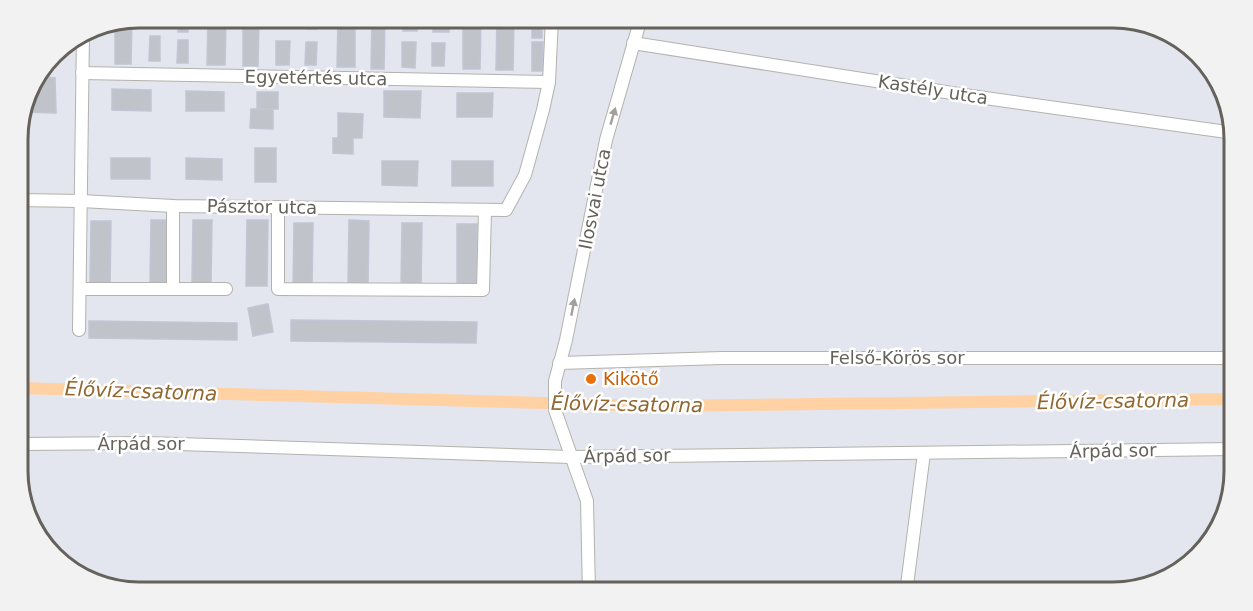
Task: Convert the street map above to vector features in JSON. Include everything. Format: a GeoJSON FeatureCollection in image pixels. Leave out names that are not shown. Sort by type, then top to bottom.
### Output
{"type":"FeatureCollection","features":[{"type":"Feature","properties":{"kind":"street","name":"Ilosvai utca"},"geometry":{"type":"LineString","coordinates":[[589,582],[587,501],[555,410],[555,381],[566,340],[606,140],[638,28]]}},
{"type":"Feature","properties":{"kind":"street"},"geometry":{"type":"LineString","coordinates":[[549,82],[552,29]]}},
{"type":"Feature","properties":{"kind":"street","name":"Kastély utca"},"geometry":{"type":"LineString","coordinates":[[633,43],[971,96],[1224,132]]}},
{"type":"Feature","properties":{"kind":"street"},"geometry":{"type":"LineString","coordinates":[[80,330],[83,44]]}},
{"type":"Feature","properties":{"kind":"street","name":"Egyetértés utca"},"geometry":{"type":"LineString","coordinates":[[82,73],[549,82]]}},
{"type":"Feature","properties":{"kind":"street","name":"Pásztor utca"},"geometry":{"type":"LineString","coordinates":[[29,200],[174,206],[507,210],[525,175],[549,82]]}},
{"type":"Feature","properties":{"kind":"street"},"geometry":{"type":"LineString","coordinates":[[173,289],[174,206]]}},
{"type":"Feature","properties":{"kind":"street"},"geometry":{"type":"LineString","coordinates":[[278,207],[278,289],[483,290],[485,210]]}},
{"type":"Feature","properties":{"kind":"street"},"geometry":{"type":"LineString","coordinates":[[80,289],[226,289]]}},
{"type":"Feature","properties":{"kind":"street","name":"Felső-Körös sor"},"geometry":{"type":"LineString","coordinates":[[559,363],[722,358],[1224,358]]}},
{"type":"Feature","properties":{"kind":"street","name":"Árpád sor"},"geometry":{"type":"LineString","coordinates":[[28,444],[147,443],[572,457],[1224,449]]}},
{"type":"Feature","properties":{"kind":"street"},"geometry":{"type":"LineString","coordinates":[[907,582],[924,453]]}},
{"type":"Feature","properties":{"kind":"building"},"geometry":{"type":"Polygon","coordinates":[[[132,29],[131,64],[115,64],[115,31],[132,29]]]}},
{"type":"Feature","properties":{"kind":"building"},"geometry":{"type":"Polygon","coordinates":[[[178,29],[188,29],[188,32],[178,32],[178,29]]]}},
{"type":"Feature","properties":{"kind":"building"},"geometry":{"type":"Polygon","coordinates":[[[208,29],[226,29],[225,65],[207,65],[208,29]]]}},
{"type":"Feature","properties":{"kind":"building"},"geometry":{"type":"Polygon","coordinates":[[[243,29],[259,29],[258,66],[243,66],[243,29]]]}},
{"type":"Feature","properties":{"kind":"building"},"geometry":{"type":"Polygon","coordinates":[[[338,29],[355,29],[355,67],[337,67],[338,29]]]}},
{"type":"Feature","properties":{"kind":"building"},"geometry":{"type":"Polygon","coordinates":[[[372,29],[385,29],[384,69],[371,69],[372,29]]]}},
{"type":"Feature","properties":{"kind":"building"},"geometry":{"type":"Polygon","coordinates":[[[403,29],[417,29],[417,31],[403,31],[403,29]]]}},
{"type":"Feature","properties":{"kind":"building"},"geometry":{"type":"Polygon","coordinates":[[[433,29],[449,29],[449,32],[433,32],[433,29]]]}},
{"type":"Feature","properties":{"kind":"building"},"geometry":{"type":"Polygon","coordinates":[[[463,29],[481,29],[480,69],[463,69],[463,29]]]}},
{"type":"Feature","properties":{"kind":"building"},"geometry":{"type":"Polygon","coordinates":[[[497,29],[514,29],[513,70],[496,70],[497,29]]]}},
{"type":"Feature","properties":{"kind":"building"},"geometry":{"type":"Polygon","coordinates":[[[532,29],[542,29],[542,38],[532,38],[532,29]]]}},
{"type":"Feature","properties":{"kind":"building"},"geometry":{"type":"Polygon","coordinates":[[[150,36],[160,36],[160,61],[149,61],[150,36]]]}},
{"type":"Feature","properties":{"kind":"building"},"geometry":{"type":"Polygon","coordinates":[[[178,40],[188,40],[188,63],[177,63],[178,40]]]}},
{"type":"Feature","properties":{"kind":"building"},"geometry":{"type":"Polygon","coordinates":[[[276,41],[290,41],[289,65],[276,65],[276,41]]]}},
{"type":"Feature","properties":{"kind":"building"},"geometry":{"type":"Polygon","coordinates":[[[306,42],[317,42],[316,65],[305,65],[306,42]]]}},
{"type":"Feature","properties":{"kind":"building"},"geometry":{"type":"Polygon","coordinates":[[[402,42],[416,42],[415,68],[402,67],[402,42]]]}},
{"type":"Feature","properties":{"kind":"building"},"geometry":{"type":"Polygon","coordinates":[[[532,42],[543,42],[542,71],[532,71],[532,42]]]}},
{"type":"Feature","properties":{"kind":"building"},"geometry":{"type":"Polygon","coordinates":[[[432,43],[445,43],[444,66],[432,66],[432,43]]]}},
{"type":"Feature","properties":{"kind":"building"},"geometry":{"type":"Polygon","coordinates":[[[48,77],[55,78],[56,113],[32,112],[48,77]]]}},
{"type":"Feature","properties":{"kind":"building"},"geometry":{"type":"Polygon","coordinates":[[[112,89],[151,90],[151,111],[112,110],[112,89]]]}},
{"type":"Feature","properties":{"kind":"building"},"geometry":{"type":"Polygon","coordinates":[[[186,91],[224,92],[224,111],[186,111],[186,91]]]}},
{"type":"Feature","properties":{"kind":"building"},"geometry":{"type":"Polygon","coordinates":[[[384,91],[421,91],[420,118],[384,117],[384,91]]]}},
{"type":"Feature","properties":{"kind":"building"},"geometry":{"type":"Polygon","coordinates":[[[257,92],[278,92],[278,109],[257,109],[257,92]]]}},
{"type":"Feature","properties":{"kind":"building"},"geometry":{"type":"Polygon","coordinates":[[[457,93],[493,93],[492,117],[457,117],[457,93]]]}},
{"type":"Feature","properties":{"kind":"building"},"geometry":{"type":"Polygon","coordinates":[[[251,109],[273,109],[273,129],[250,128],[251,109]]]}},
{"type":"Feature","properties":{"kind":"building"},"geometry":{"type":"Polygon","coordinates":[[[338,113],[363,114],[362,138],[353,138],[353,154],[333,153],[333,138],[338,138],[338,113]]]}},
{"type":"Feature","properties":{"kind":"building"},"geometry":{"type":"Polygon","coordinates":[[[255,148],[276,148],[276,182],[255,182],[255,148]]]}},
{"type":"Feature","properties":{"kind":"building"},"geometry":{"type":"Polygon","coordinates":[[[111,158],[150,158],[150,179],[111,179],[111,158]]]}},
{"type":"Feature","properties":{"kind":"building"},"geometry":{"type":"Polygon","coordinates":[[[186,158],[222,159],[222,180],[186,179],[186,158]]]}},
{"type":"Feature","properties":{"kind":"building"},"geometry":{"type":"Polygon","coordinates":[[[382,161],[418,161],[417,186],[382,185],[382,161]]]}},
{"type":"Feature","properties":{"kind":"building"},"geometry":{"type":"Polygon","coordinates":[[[452,161],[493,161],[493,186],[452,186],[452,161]]]}},
{"type":"Feature","properties":{"kind":"building"},"geometry":{"type":"Polygon","coordinates":[[[151,220],[171,220],[170,284],[150,284],[151,220]]]}},
{"type":"Feature","properties":{"kind":"building"},"geometry":{"type":"Polygon","coordinates":[[[193,220],[212,220],[211,284],[192,284],[193,220]]]}},
{"type":"Feature","properties":{"kind":"building"},"geometry":{"type":"Polygon","coordinates":[[[247,220],[268,220],[267,286],[246,286],[247,220]]]}},
{"type":"Feature","properties":{"kind":"building"},"geometry":{"type":"Polygon","coordinates":[[[349,220],[369,221],[368,285],[348,284],[349,220]]]}},
{"type":"Feature","properties":{"kind":"building"},"geometry":{"type":"Polygon","coordinates":[[[91,221],[111,221],[110,285],[90,285],[91,221]]]}},
{"type":"Feature","properties":{"kind":"building"},"geometry":{"type":"Polygon","coordinates":[[[294,223],[313,223],[312,287],[293,287],[294,223]]]}},
{"type":"Feature","properties":{"kind":"building"},"geometry":{"type":"Polygon","coordinates":[[[402,223],[422,223],[421,287],[401,286],[402,223]]]}},
{"type":"Feature","properties":{"kind":"building"},"geometry":{"type":"Polygon","coordinates":[[[457,224],[477,224],[476,288],[457,288],[457,224]]]}},
{"type":"Feature","properties":{"kind":"building"},"geometry":{"type":"Polygon","coordinates":[[[268,304],[273,332],[253,336],[248,308],[268,304]]]}},
{"type":"Feature","properties":{"kind":"building"},"geometry":{"type":"Polygon","coordinates":[[[291,320],[477,322],[476,343],[291,341],[291,320]]]}},
{"type":"Feature","properties":{"kind":"building"},"geometry":{"type":"Polygon","coordinates":[[[89,321],[237,323],[237,340],[89,338],[89,321]]]}},
{"type":"Feature","properties":{"kind":"waterway","name":"Élővíz-csatorna"},"geometry":{"type":"LineString","coordinates":[[28,388],[650,406],[1224,399]]}},
{"type":"Feature","properties":{"kind":"place","name":"Kikötő"},"geometry":{"type":"Point","coordinates":[591,379]}}]}
